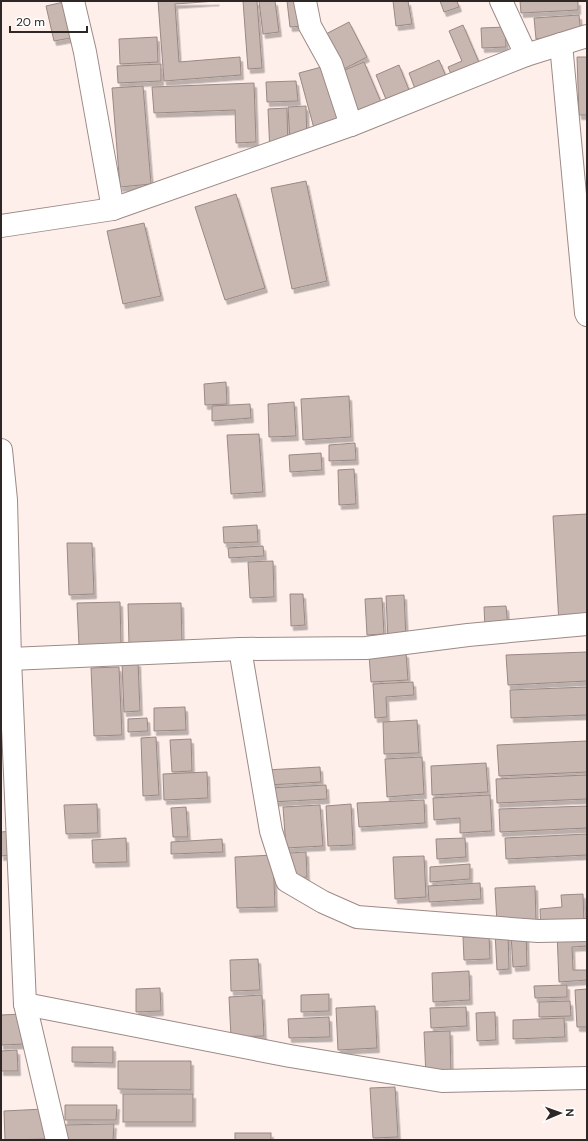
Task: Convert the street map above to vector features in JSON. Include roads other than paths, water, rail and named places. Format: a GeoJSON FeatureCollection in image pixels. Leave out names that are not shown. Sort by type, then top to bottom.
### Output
{"type":"FeatureCollection","features":[{"type":"Feature","properties":{"kind":"street"},"geometry":{"type":"LineString","coordinates":[[73,1],[85,52],[113,209]]}},
{"type":"Feature","properties":{"kind":"street"},"geometry":{"type":"LineString","coordinates":[[305,1],[310,26],[331,64],[351,125]]}},
{"type":"Feature","properties":{"kind":"street"},"geometry":{"type":"LineString","coordinates":[[501,1],[526,54]]}},
{"type":"Feature","properties":{"kind":"street"},"geometry":{"type":"LineString","coordinates":[[1,226],[113,209],[351,125],[526,54],[587,36]]}},
{"type":"Feature","properties":{"kind":"street"},"geometry":{"type":"LineString","coordinates":[[561,44],[584,261],[587,315]]}},
{"type":"Feature","properties":{"kind":"street"},"geometry":{"type":"LineString","coordinates":[[1,450],[6,500],[5,627],[10,659],[25,1004],[57,1140]]}},
{"type":"Feature","properties":{"kind":"street"},"geometry":{"type":"LineString","coordinates":[[10,659],[240,649],[366,648],[468,635],[587,624]]}},
{"type":"Feature","properties":{"kind":"street"},"geometry":{"type":"LineString","coordinates":[[240,649],[271,831],[287,881],[323,902],[357,917],[538,931],[587,930]]}},
{"type":"Feature","properties":{"kind":"street"},"geometry":{"type":"LineString","coordinates":[[25,1004],[290,1056],[442,1081],[587,1078]]}}]}
